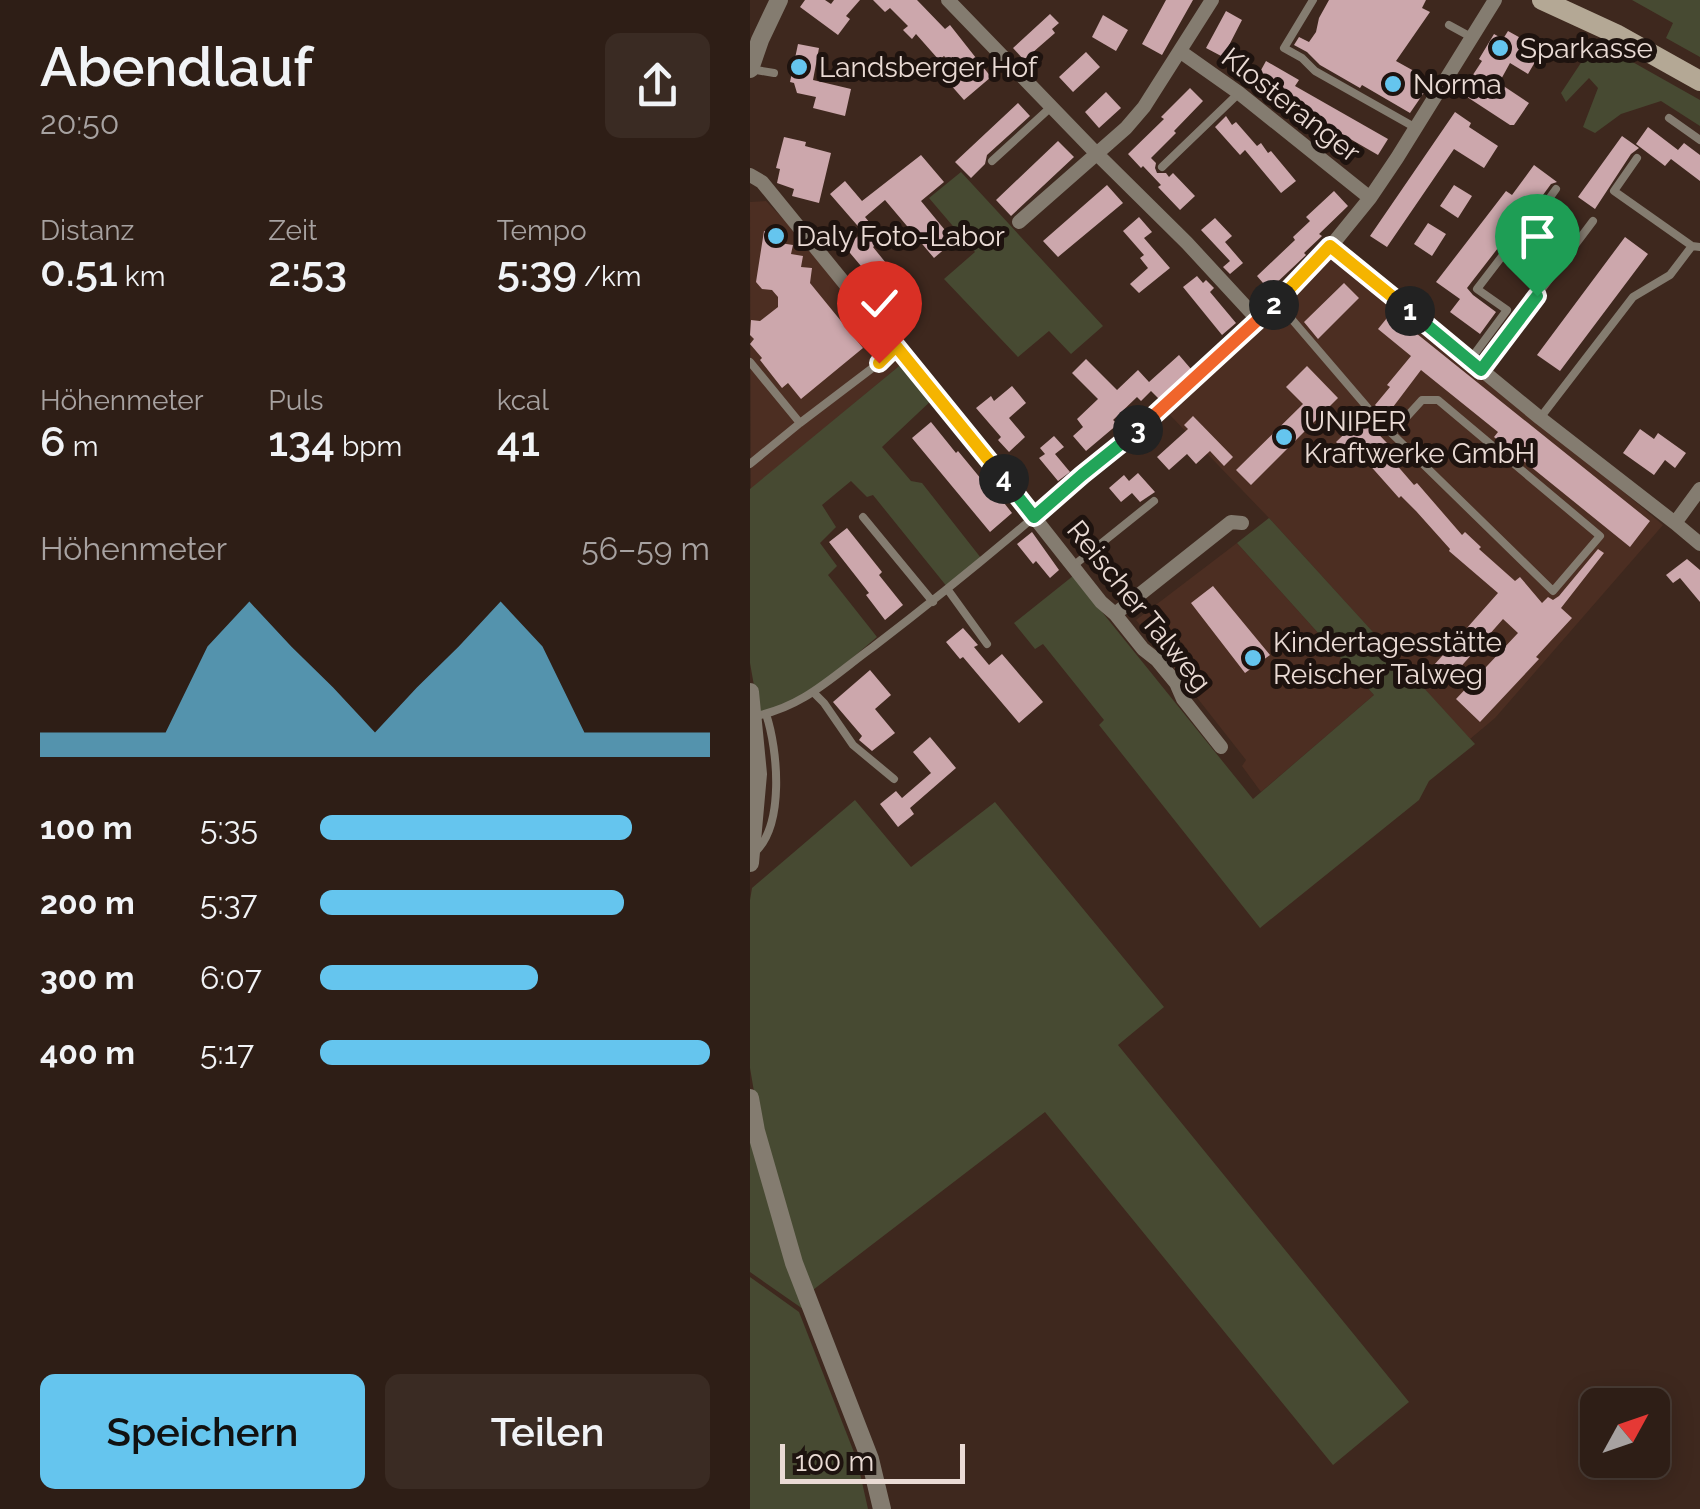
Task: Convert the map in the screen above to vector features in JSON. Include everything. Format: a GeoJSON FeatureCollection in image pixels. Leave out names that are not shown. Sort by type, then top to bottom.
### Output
{"type":"FeatureCollection","features":[{"type":"Feature","properties":{"kind":"main road"},"geometry":{"type":"LineString","coordinates":[[1555,3],[1700,81]]}},
{"type":"Feature","properties":{"kind":"street"},"geometry":{"type":"LineString","coordinates":[[750,69],[778,0]]}},
{"type":"Feature","properties":{"kind":"street"},"geometry":{"type":"LineString","coordinates":[[948,0],[1259,321]]}},
{"type":"Feature","properties":{"kind":"street"},"geometry":{"type":"LineString","coordinates":[[1019,222],[1126,128],[1144,107],[1212,0]]}},
{"type":"Feature","properties":{"kind":"street"},"geometry":{"type":"LineString","coordinates":[[1034,517],[1158,414],[1259,321],[1330,246],[1370,198],[1495,0]]}},
{"type":"Feature","properties":{"kind":"street","name":"Klosteranger"},"geometry":{"type":"LineString","coordinates":[[1180,52],[1370,198]]}},
{"type":"Feature","properties":{"kind":"street","name":"Reischer Talweg"},"geometry":{"type":"LineString","coordinates":[[750,176],[762,182],[1101,602],[1176,683],[1182,698],[1221,747]]}},
{"type":"Feature","properties":{"kind":"street"},"geometry":{"type":"LineString","coordinates":[[1330,246],[1700,544]]}},
{"type":"Feature","properties":{"kind":"street"},"geometry":{"type":"LineString","coordinates":[[1675,524],[1700,489]]}},
{"type":"Feature","properties":{"kind":"street"},"geometry":{"type":"LineString","coordinates":[[1115,614],[1230,522],[1242,522]]}},
{"type":"Feature","properties":{"kind":"street"},"geometry":{"type":"LineString","coordinates":[[750,692],[760,715],[750,860]]}},
{"type":"Feature","properties":{"kind":"street"},"geometry":{"type":"LineString","coordinates":[[750,1098],[753,1133],[794,1263],[870,1459],[882,1509]]}},
{"type":"Feature","properties":{"kind":"lane"},"geometry":{"type":"LineString","coordinates":[[1312,0],[1284,48],[1315,71],[1416,128]]}},
{"type":"Feature","properties":{"kind":"lane"},"geometry":{"type":"LineString","coordinates":[[1449,25],[1472,38]]}},
{"type":"Feature","properties":{"kind":"lane"},"geometry":{"type":"LineString","coordinates":[[750,69],[774,73]]}},
{"type":"Feature","properties":{"kind":"lane"},"geometry":{"type":"LineString","coordinates":[[1162,166],[1238,93]]}},
{"type":"Feature","properties":{"kind":"lane"},"geometry":{"type":"LineString","coordinates":[[992,161],[1051,107]]}},
{"type":"Feature","properties":{"kind":"lane"},"geometry":{"type":"LineString","coordinates":[[1670,118],[1700,140]]}},
{"type":"Feature","properties":{"kind":"lane"},"geometry":{"type":"LineString","coordinates":[[1540,418],[1633,297],[1670,275],[1696,246],[1614,190],[1637,158]]}},
{"type":"Feature","properties":{"kind":"lane"},"geometry":{"type":"LineString","coordinates":[[1475,365],[1507,310],[1477,289],[1556,189]]}},
{"type":"Feature","properties":{"kind":"lane"},"geometry":{"type":"LineString","coordinates":[[1475,365],[1593,222]]}},
{"type":"Feature","properties":{"kind":"lane"},"geometry":{"type":"LineString","coordinates":[[1277,302],[1392,434],[1552,590],[1600,536],[1438,400],[1422,400],[1392,434]]}},
{"type":"Feature","properties":{"kind":"lane"},"geometry":{"type":"LineString","coordinates":[[750,464],[896,346]]}},
{"type":"Feature","properties":{"kind":"lane"},"geometry":{"type":"LineString","coordinates":[[750,362],[800,423]]}},
{"type":"Feature","properties":{"kind":"lane"},"geometry":{"type":"LineString","coordinates":[[1073,566],[1154,500]]}},
{"type":"Feature","properties":{"kind":"lane"},"geometry":{"type":"LineString","coordinates":[[760,715],[791,706],[813,692],[933,602],[1034,517]]}},
{"type":"Feature","properties":{"kind":"lane"},"geometry":{"type":"LineString","coordinates":[[863,518],[933,602]]}},
{"type":"Feature","properties":{"kind":"lane"},"geometry":{"type":"LineString","coordinates":[[948,590],[987,644]]}},
{"type":"Feature","properties":{"kind":"lane"},"geometry":{"type":"LineString","coordinates":[[813,692],[854,745],[894,780]]}},
{"type":"Feature","properties":{"kind":"shaded area"},"geometry":{"type":"Polygon","coordinates":[[[766,201],[809,246],[904,362],[751,489],[750,202],[766,201]]]}},
{"type":"Feature","properties":{"kind":"shaded area","name":"UNIPER Kraftwerke GmbH"},"geometry":{"type":"Polygon","coordinates":[[[1331,248],[1663,525],[1495,718],[1470,739],[1168,413],[1331,248]]]}},
{"type":"Feature","properties":{"kind":"shaded area","name":"Kindertagesstätte Reischer Talweg"},"geometry":{"type":"Polygon","coordinates":[[[1237,543],[1374,695],[1261,792],[1242,766],[1246,760],[1136,620],[1237,543]]]}},
{"type":"Feature","properties":{"kind":"green space"},"geometry":{"type":"Polygon","coordinates":[[[1632,0],[1700,0],[1700,57],[1666,38],[1673,23],[1632,0]]]}},
{"type":"Feature","properties":{"kind":"green space"},"geometry":{"type":"Polygon","coordinates":[[[1594,43],[1700,100],[1700,126],[1661,101],[1621,114],[1595,133],[1583,127],[1598,88],[1589,78],[1566,102],[1561,93],[1594,43]]]}},
{"type":"Feature","properties":{"kind":"green space"},"geometry":{"type":"Polygon","coordinates":[[[961,172],[1103,326],[1071,354],[1049,331],[1018,357],[944,279],[975,252],[929,198],[961,172]]]}},
{"type":"Feature","properties":{"kind":"green space"},"geometry":{"type":"Polygon","coordinates":[[[904,362],[934,398],[882,447],[911,481],[922,483],[981,558],[948,588],[873,495],[867,497],[851,481],[822,505],[836,527],[820,543],[837,566],[828,575],[877,637],[800,702],[759,714],[750,663],[750,489],[904,362]]]}},
{"type":"Feature","properties":{"kind":"green space"},"geometry":{"type":"Polygon","coordinates":[[[1269,518],[1475,744],[1429,781],[1419,800],[1260,928],[1099,725],[1104,720],[1043,644],[1035,649],[1014,623],[1073,576],[1253,799],[1374,695],[1237,543],[1269,518]]]}},
{"type":"Feature","properties":{"kind":"green space"},"geometry":{"type":"Polygon","coordinates":[[[855,800],[911,867],[995,802],[1164,1007],[1118,1045],[1409,1402],[1333,1465],[1045,1112],[809,1293],[760,1127],[750,1068],[750,900],[752,888],[855,800]]]}},
{"type":"Feature","properties":{"kind":"green space"},"geometry":{"type":"Polygon","coordinates":[[[750,1135],[803,1309],[750,1272],[750,1135]]]}},
{"type":"Feature","properties":{"kind":"green space"},"geometry":{"type":"Polygon","coordinates":[[[750,1277],[799,1312],[857,1460],[868,1509],[750,1509],[750,1277]]]}},
{"type":"Feature","properties":{"kind":"building"},"geometry":{"type":"Polygon","coordinates":[[[805,0],[825,0],[831,4],[834,0],[860,0],[846,16],[850,19],[838,35],[800,7],[805,0]]]}},
{"type":"Feature","properties":{"kind":"building"},"geometry":{"type":"Polygon","coordinates":[[[873,0],[917,0],[945,29],[950,25],[991,77],[964,100],[949,83],[960,73],[944,56],[939,60],[916,34],[912,39],[903,30],[908,26],[890,8],[885,12],[873,0]]]}},
{"type":"Feature","properties":{"kind":"building"},"geometry":{"type":"Polygon","coordinates":[[[1166,0],[1193,0],[1162,55],[1142,44],[1166,0]]]}},
{"type":"Feature","properties":{"kind":"building"},"geometry":{"type":"Polygon","coordinates":[[[1329,0],[1426,0],[1422,8],[1430,12],[1396,61],[1432,81],[1410,113],[1320,65],[1294,45],[1299,37],[1309,42],[1329,0]]]}},
{"type":"Feature","properties":{"kind":"building"},"geometry":{"type":"Polygon","coordinates":[[[1226,11],[1242,20],[1223,57],[1206,48],[1226,11]]]}},
{"type":"Feature","properties":{"kind":"building"},"geometry":{"type":"Polygon","coordinates":[[[1050,14],[1059,23],[1052,29],[1055,33],[1024,60],[1013,48],[1050,14]]]}},
{"type":"Feature","properties":{"kind":"building"},"geometry":{"type":"Polygon","coordinates":[[[1103,15],[1128,30],[1116,51],[1092,37],[1103,15]]]}},
{"type":"Feature","properties":{"kind":"building"},"geometry":{"type":"Polygon","coordinates":[[[1508,31],[1542,50],[1528,74],[1510,63],[1499,83],[1529,103],[1514,125],[1461,93],[1494,34],[1503,39],[1508,31]]]}},
{"type":"Feature","properties":{"kind":"building"},"geometry":{"type":"Polygon","coordinates":[[[798,44],[819,48],[813,80],[851,89],[845,116],[813,108],[816,97],[797,93],[790,82],[798,44]]]}},
{"type":"Feature","properties":{"kind":"building"},"geometry":{"type":"Polygon","coordinates":[[[1086,52],[1100,67],[1073,92],[1059,77],[1086,52]]]}},
{"type":"Feature","properties":{"kind":"building"},"geometry":{"type":"Polygon","coordinates":[[[1266,61],[1299,80],[1295,86],[1388,139],[1378,155],[1314,118],[1312,121],[1284,106],[1288,100],[1255,81],[1266,61]]]}},
{"type":"Feature","properties":{"kind":"building"},"geometry":{"type":"Polygon","coordinates":[[[1190,88],[1203,101],[1151,158],[1157,173],[1169,177],[1173,173],[1195,196],[1180,210],[1158,187],[1161,185],[1128,154],[1190,88]]]}},
{"type":"Feature","properties":{"kind":"building"},"geometry":{"type":"Polygon","coordinates":[[[1106,92],[1121,108],[1099,128],[1085,112],[1106,92]]]}},
{"type":"Feature","properties":{"kind":"building"},"geometry":{"type":"Polygon","coordinates":[[[1018,103],[1030,116],[987,155],[985,164],[971,178],[955,162],[1018,103]]]}},
{"type":"Feature","properties":{"kind":"building"},"geometry":{"type":"Polygon","coordinates":[[[1455,112],[1471,123],[1469,127],[1498,146],[1484,168],[1454,149],[1387,247],[1370,236],[1455,112]]]}},
{"type":"Feature","properties":{"kind":"building"},"geometry":{"type":"Polygon","coordinates":[[[1226,116],[1257,146],[1261,143],[1268,153],[1271,151],[1296,181],[1281,193],[1245,150],[1240,155],[1215,127],[1226,116]]]}},
{"type":"Feature","properties":{"kind":"building"},"geometry":{"type":"Polygon","coordinates":[[[1648,127],[1678,150],[1684,143],[1700,155],[1700,181],[1671,159],[1665,166],[1636,144],[1648,127]]]}},
{"type":"Feature","properties":{"kind":"building"},"geometry":{"type":"Polygon","coordinates":[[[1622,136],[1639,148],[1595,209],[1578,197],[1622,136]]]}},
{"type":"Feature","properties":{"kind":"building"},"geometry":{"type":"Polygon","coordinates":[[[784,137],[831,153],[819,203],[792,196],[794,189],[777,183],[780,169],[776,168],[784,137]]]}},
{"type":"Feature","properties":{"kind":"building"},"geometry":{"type":"Polygon","coordinates":[[[1058,141],[1074,157],[1011,216],[996,200],[1058,141]]]}},
{"type":"Feature","properties":{"kind":"building"},"geometry":{"type":"Polygon","coordinates":[[[921,155],[944,182],[921,201],[954,241],[934,258],[885,200],[865,217],[883,239],[873,247],[903,284],[887,297],[845,247],[863,232],[830,194],[845,181],[862,201],[921,155]]]}},
{"type":"Feature","properties":{"kind":"building"},"geometry":{"type":"Polygon","coordinates":[[[1534,165],[1557,182],[1551,184],[1532,210],[1529,208],[1467,288],[1496,312],[1480,334],[1450,312],[1460,299],[1436,282],[1506,191],[1512,195],[1534,165]]]}},
{"type":"Feature","properties":{"kind":"building"},"geometry":{"type":"Polygon","coordinates":[[[1107,185],[1123,203],[1058,257],[1043,241],[1107,185]]]}},
{"type":"Feature","properties":{"kind":"building"},"geometry":{"type":"Polygon","coordinates":[[[1454,185],[1472,196],[1458,218],[1440,206],[1454,185]]]}},
{"type":"Feature","properties":{"kind":"building"},"geometry":{"type":"Polygon","coordinates":[[[1334,191],[1348,206],[1269,290],[1257,276],[1295,240],[1293,237],[1310,221],[1306,217],[1334,191]]]}},
{"type":"Feature","properties":{"kind":"building"},"geometry":{"type":"Polygon","coordinates":[[[1139,217],[1152,232],[1144,238],[1170,268],[1139,293],[1130,284],[1148,268],[1140,258],[1144,255],[1123,231],[1139,217]]]}},
{"type":"Feature","properties":{"kind":"building"},"geometry":{"type":"Polygon","coordinates":[[[1215,218],[1232,236],[1225,242],[1243,263],[1230,274],[1223,267],[1230,261],[1201,230],[1215,218]]]}},
{"type":"Feature","properties":{"kind":"building"},"geometry":{"type":"Polygon","coordinates":[[[1428,223],[1446,234],[1432,256],[1414,244],[1428,223]]]}},
{"type":"Feature","properties":{"kind":"building"},"geometry":{"type":"Polygon","coordinates":[[[764,231],[781,234],[780,243],[793,245],[791,254],[803,256],[801,267],[812,268],[810,283],[863,348],[801,399],[788,383],[782,388],[750,344],[754,339],[750,335],[751,320],[760,321],[778,307],[778,297],[772,290],[762,289],[756,282],[764,231]]]}},
{"type":"Feature","properties":{"kind":"building"},"geometry":{"type":"Polygon","coordinates":[[[1625,237],[1648,254],[1560,371],[1537,355],[1625,237]]]}},
{"type":"Feature","properties":{"kind":"building"},"geometry":{"type":"Polygon","coordinates":[[[1197,276],[1214,288],[1210,292],[1236,323],[1222,335],[1183,287],[1197,276]]]}},
{"type":"Feature","properties":{"kind":"building"},"geometry":{"type":"Polygon","coordinates":[[[1344,283],[1359,298],[1318,339],[1304,322],[1344,283]]]}},
{"type":"Feature","properties":{"kind":"building"},"geometry":{"type":"Polygon","coordinates":[[[1391,313],[1650,521],[1630,547],[1494,437],[1498,432],[1421,370],[1387,415],[1377,407],[1390,387],[1387,385],[1411,356],[1378,329],[1391,313]]]}},
{"type":"Feature","properties":{"kind":"building"},"geometry":{"type":"Polygon","coordinates":[[[1179,355],[1191,369],[1159,399],[1151,391],[1141,401],[1137,397],[1113,420],[1118,424],[1086,451],[1073,436],[1083,427],[1077,419],[1098,399],[1072,373],[1086,359],[1117,390],[1138,370],[1149,382],[1179,355]]]}},
{"type":"Feature","properties":{"kind":"building","name":"UNIPER Kraftwerke GmbH"},"geometry":{"type":"Polygon","coordinates":[[[1307,366],[1338,398],[1251,485],[1236,470],[1303,404],[1286,387],[1307,366]]]}},
{"type":"Feature","properties":{"kind":"building"},"geometry":{"type":"Polygon","coordinates":[[[1012,386],[1026,403],[1009,418],[1025,437],[1009,452],[976,408],[991,396],[994,401],[1012,386]]]}},
{"type":"Feature","properties":{"kind":"building"},"geometry":{"type":"Polygon","coordinates":[[[1193,416],[1233,457],[1224,466],[1210,451],[1196,464],[1187,454],[1169,470],[1157,457],[1188,429],[1184,425],[1193,416]]]}},
{"type":"Feature","properties":{"kind":"building"},"geometry":{"type":"Polygon","coordinates":[[[1362,417],[1387,443],[1382,448],[1462,535],[1465,532],[1515,581],[1520,577],[1542,603],[1548,597],[1553,600],[1559,596],[1598,549],[1604,553],[1561,608],[1572,618],[1480,722],[1456,699],[1518,633],[1503,619],[1442,688],[1426,674],[1498,593],[1449,551],[1367,462],[1362,468],[1336,442],[1362,417]]]}},
{"type":"Feature","properties":{"kind":"building"},"geometry":{"type":"Polygon","coordinates":[[[931,422],[1012,513],[990,532],[912,438],[931,422]]]}},
{"type":"Feature","properties":{"kind":"building"},"geometry":{"type":"Polygon","coordinates":[[[1640,429],[1654,439],[1658,433],[1686,453],[1675,468],[1665,460],[1654,475],[1623,453],[1640,429]]]}},
{"type":"Feature","properties":{"kind":"building"},"geometry":{"type":"Polygon","coordinates":[[[1054,436],[1064,447],[1055,454],[1070,472],[1058,481],[1039,458],[1045,454],[1040,448],[1054,436]]]}},
{"type":"Feature","properties":{"kind":"building"},"geometry":{"type":"Polygon","coordinates":[[[1138,473],[1155,492],[1140,502],[1132,493],[1121,502],[1109,488],[1124,475],[1129,481],[1138,473]]]}},
{"type":"Feature","properties":{"kind":"building"},"geometry":{"type":"Polygon","coordinates":[[[847,528],[903,605],[885,620],[829,542],[847,528]]]}},
{"type":"Feature","properties":{"kind":"building"},"geometry":{"type":"Polygon","coordinates":[[[1032,532],[1059,570],[1050,578],[1017,544],[1032,532]]]}},
{"type":"Feature","properties":{"kind":"building"},"geometry":{"type":"Polygon","coordinates":[[[1687,559],[1700,570],[1700,602],[1680,578],[1673,583],[1666,575],[1687,559]]]}},
{"type":"Feature","properties":{"kind":"building"},"geometry":{"type":"Polygon","coordinates":[[[1213,586],[1270,655],[1245,673],[1191,603],[1213,586]]]}},
{"type":"Feature","properties":{"kind":"building"},"geometry":{"type":"Polygon","coordinates":[[[963,628],[989,665],[1002,654],[1043,702],[1019,723],[946,642],[963,628]]]}},
{"type":"Feature","properties":{"kind":"building"},"geometry":{"type":"Polygon","coordinates":[[[870,670],[891,695],[875,709],[895,733],[872,751],[859,740],[862,736],[833,702],[870,670]]]}},
{"type":"Feature","properties":{"kind":"building"},"geometry":{"type":"Polygon","coordinates":[[[930,737],[956,768],[910,808],[914,814],[898,827],[880,804],[896,791],[902,798],[931,773],[913,752],[930,737]]]}},
{"type":"Feature","properties":{"kind":"place","name":"Sparkasse"},"geometry":{"type":"Point","coordinates":[1500,48]}},
{"type":"Feature","properties":{"kind":"place","name":"Landsberger Hof"},"geometry":{"type":"Point","coordinates":[799,67]}},
{"type":"Feature","properties":{"kind":"place","name":"Norma"},"geometry":{"type":"Point","coordinates":[1393,84]}},
{"type":"Feature","properties":{"kind":"place","name":"Daly Foto-Labor"},"geometry":{"type":"Point","coordinates":[776,236]}},
{"type":"Feature","properties":{"kind":"place","name":"UNIPER Kraftwerke GmbH"},"geometry":{"type":"Point","coordinates":[1284,437]}},
{"type":"Feature","properties":{"kind":"place","name":"Kindertagesstätte Reischer Talweg"},"geometry":{"type":"Point","coordinates":[1253,658]}},
{"type":"Feature","properties":{"kind":"route"},"geometry":{"type":"LineString","coordinates":[[879,363],[896,346],[1034,517],[1158,414],[1259,321],[1330,246],[1481,370],[1537,296]]}}]}
